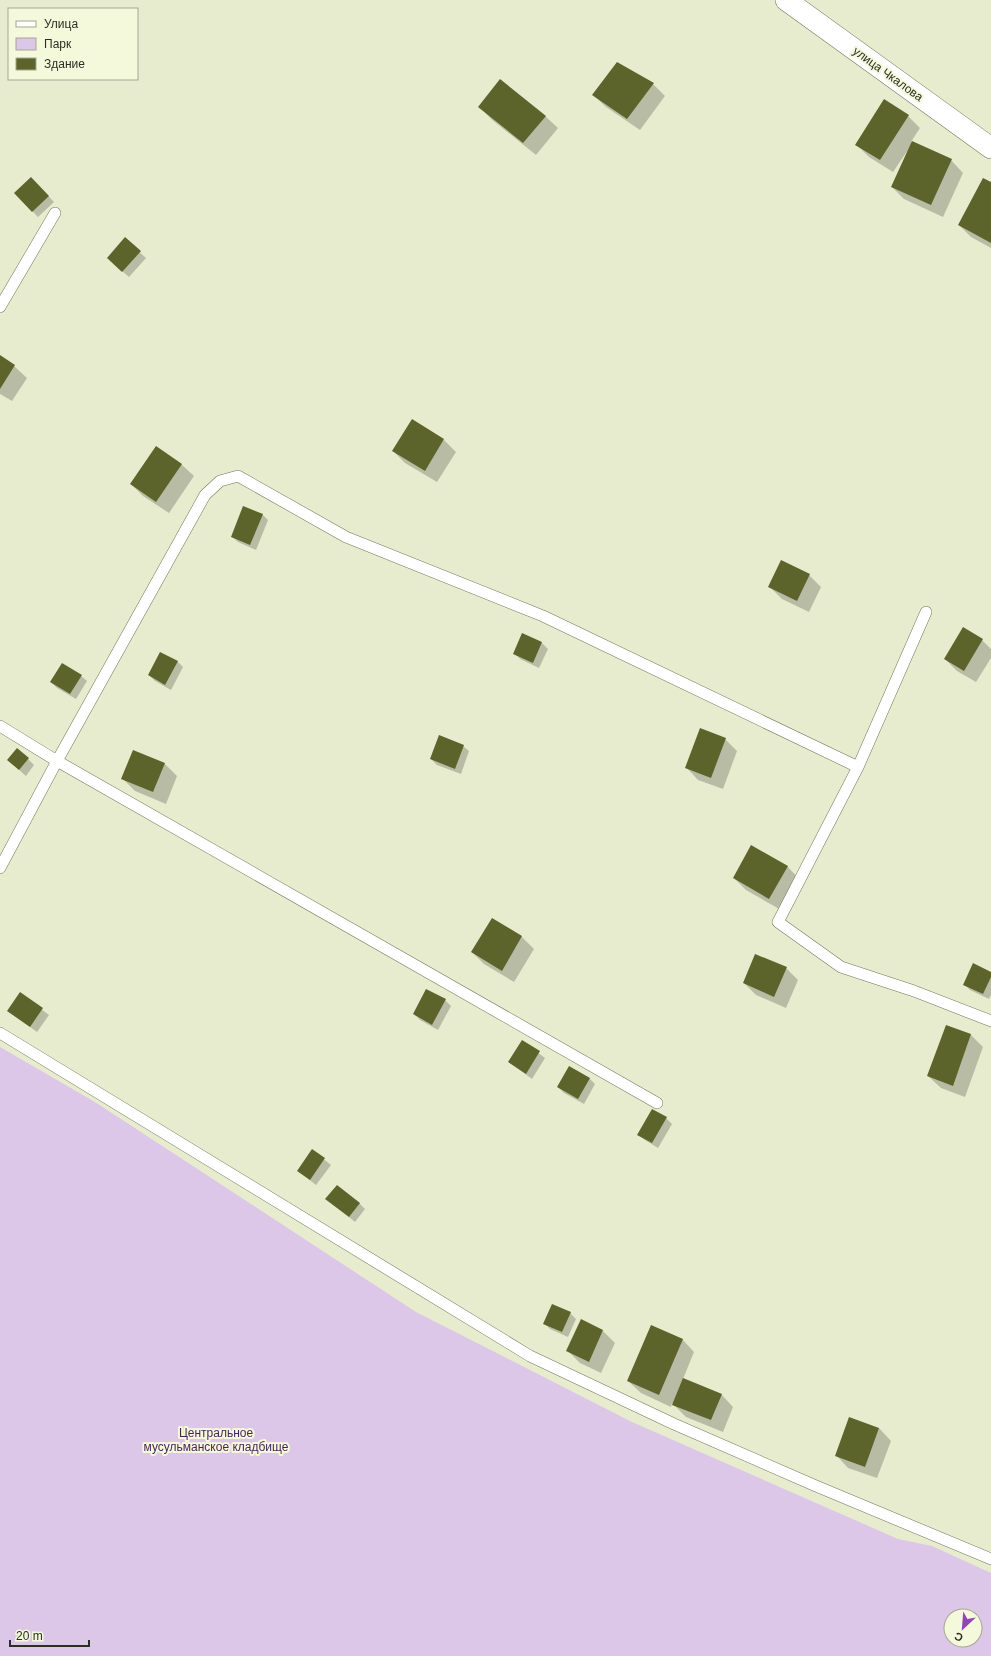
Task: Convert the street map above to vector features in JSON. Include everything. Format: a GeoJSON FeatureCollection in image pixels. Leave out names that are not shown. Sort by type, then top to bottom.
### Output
{"type":"FeatureCollection","features":[{"type":"Feature","properties":{"kind":"street","name":"улица Чкалова"},"geometry":{"type":"LineString","coordinates":[[786,0],[991,148]]}},
{"type":"Feature","properties":{"kind":"street"},"geometry":{"type":"LineString","coordinates":[[806,0],[826,29]]}},
{"type":"Feature","properties":{"kind":"lane"},"geometry":{"type":"LineString","coordinates":[[0,308],[55,213]]}},
{"type":"Feature","properties":{"kind":"lane"},"geometry":{"type":"LineString","coordinates":[[0,868],[57,761],[205,495],[220,481],[238,476],[346,536],[543,616],[858,767]]}},
{"type":"Feature","properties":{"kind":"lane"},"geometry":{"type":"LineString","coordinates":[[926,612],[858,767],[778,922],[841,967],[914,991],[991,1021]]}},
{"type":"Feature","properties":{"kind":"lane"},"geometry":{"type":"LineString","coordinates":[[0,726],[57,761],[657,1103]]}},
{"type":"Feature","properties":{"kind":"lane"},"geometry":{"type":"LineString","coordinates":[[0,1033],[530,1356],[674,1424],[816,1486],[991,1559]]}},
{"type":"Feature","properties":{"kind":"green space","name":"Центральное мусульманское кладбище"},"geometry":{"type":"Polygon","coordinates":[[[0,1047],[95,1102],[416,1312],[632,1422],[898,1539],[932,1546],[991,1573],[991,1656],[0,1656],[0,1047]]]}},
{"type":"Feature","properties":{"kind":"building"},"geometry":{"type":"Polygon","coordinates":[[[617,62],[654,83],[627,119],[592,95],[617,62]]]}},
{"type":"Feature","properties":{"kind":"building"},"geometry":{"type":"Polygon","coordinates":[[[500,79],[546,116],[523,143],[478,107],[500,79]]]}},
{"type":"Feature","properties":{"kind":"building"},"geometry":{"type":"Polygon","coordinates":[[[884,99],[909,115],[880,160],[855,145],[884,99]]]}},
{"type":"Feature","properties":{"kind":"building"},"geometry":{"type":"Polygon","coordinates":[[[912,141],[952,159],[931,205],[891,187],[912,141]]]}},
{"type":"Feature","properties":{"kind":"building"},"geometry":{"type":"Polygon","coordinates":[[[31,177],[49,196],[32,212],[14,193],[31,177]]]}},
{"type":"Feature","properties":{"kind":"building"},"geometry":{"type":"Polygon","coordinates":[[[983,178],[991,182],[991,243],[958,225],[983,178]]]}},
{"type":"Feature","properties":{"kind":"building"},"geometry":{"type":"Polygon","coordinates":[[[125,237],[141,251],[122,272],[107,258],[125,237]]]}},
{"type":"Feature","properties":{"kind":"building"},"geometry":{"type":"Polygon","coordinates":[[[0,355],[15,365],[0,389],[0,355]]]}},
{"type":"Feature","properties":{"kind":"building"},"geometry":{"type":"Polygon","coordinates":[[[412,419],[444,439],[425,471],[392,451],[412,419]]]}},
{"type":"Feature","properties":{"kind":"building"},"geometry":{"type":"Polygon","coordinates":[[[156,446],[182,464],[156,502],[130,484],[156,446]]]}},
{"type":"Feature","properties":{"kind":"building"},"geometry":{"type":"Polygon","coordinates":[[[243,506],[263,514],[250,545],[231,537],[243,506]]]}},
{"type":"Feature","properties":{"kind":"building"},"geometry":{"type":"Polygon","coordinates":[[[781,560],[810,574],[797,601],[768,587],[781,560]]]}},
{"type":"Feature","properties":{"kind":"building"},"geometry":{"type":"Polygon","coordinates":[[[963,627],[983,639],[964,671],[944,659],[963,627]]]}},
{"type":"Feature","properties":{"kind":"building"},"geometry":{"type":"Polygon","coordinates":[[[522,633],[542,642],[533,663],[513,654],[522,633]]]}},
{"type":"Feature","properties":{"kind":"building"},"geometry":{"type":"Polygon","coordinates":[[[160,652],[178,661],[165,685],[148,675],[160,652]]]}},
{"type":"Feature","properties":{"kind":"building"},"geometry":{"type":"Polygon","coordinates":[[[62,663],[82,675],[70,694],[50,682],[62,663]]]}},
{"type":"Feature","properties":{"kind":"building"},"geometry":{"type":"Polygon","coordinates":[[[700,728],[726,738],[711,778],[685,768],[700,728]]]}},
{"type":"Feature","properties":{"kind":"building"},"geometry":{"type":"Polygon","coordinates":[[[439,735],[464,745],[455,769],[430,759],[439,735]]]}},
{"type":"Feature","properties":{"kind":"building"},"geometry":{"type":"Polygon","coordinates":[[[17,748],[29,758],[19,770],[7,760],[17,748]]]}},
{"type":"Feature","properties":{"kind":"building"},"geometry":{"type":"Polygon","coordinates":[[[133,750],[165,763],[153,792],[121,779],[133,750]]]}},
{"type":"Feature","properties":{"kind":"building"},"geometry":{"type":"Polygon","coordinates":[[[751,845],[788,866],[769,899],[733,878],[751,845]]]}},
{"type":"Feature","properties":{"kind":"building"},"geometry":{"type":"Polygon","coordinates":[[[492,918],[522,936],[502,971],[471,952],[492,918]]]}},
{"type":"Feature","properties":{"kind":"building"},"geometry":{"type":"Polygon","coordinates":[[[755,954],[787,967],[774,997],[743,983],[755,954]]]}},
{"type":"Feature","properties":{"kind":"building"},"geometry":{"type":"Polygon","coordinates":[[[973,963],[991,972],[991,977],[983,994],[963,985],[973,963]]]}},
{"type":"Feature","properties":{"kind":"building"},"geometry":{"type":"Polygon","coordinates":[[[426,989],[446,999],[432,1025],[413,1014],[426,989]]]}},
{"type":"Feature","properties":{"kind":"building"},"geometry":{"type":"Polygon","coordinates":[[[20,992],[43,1008],[30,1027],[7,1011],[20,992]]]}},
{"type":"Feature","properties":{"kind":"building"},"geometry":{"type":"Polygon","coordinates":[[[946,1025],[971,1034],[953,1086],[927,1076],[946,1025]]]}},
{"type":"Feature","properties":{"kind":"building"},"geometry":{"type":"Polygon","coordinates":[[[522,1040],[540,1051],[526,1074],[508,1062],[522,1040]]]}},
{"type":"Feature","properties":{"kind":"building"},"geometry":{"type":"Polygon","coordinates":[[[569,1066],[590,1078],[578,1099],[557,1087],[569,1066]]]}},
{"type":"Feature","properties":{"kind":"building"},"geometry":{"type":"Polygon","coordinates":[[[652,1109],[667,1117],[652,1143],[637,1135],[652,1109]]]}},
{"type":"Feature","properties":{"kind":"building"},"geometry":{"type":"Polygon","coordinates":[[[312,1149],[325,1158],[310,1180],[297,1171],[312,1149]]]}},
{"type":"Feature","properties":{"kind":"building"},"geometry":{"type":"Polygon","coordinates":[[[337,1185],[360,1203],[349,1217],[325,1199],[337,1185]]]}},
{"type":"Feature","properties":{"kind":"building"},"geometry":{"type":"Polygon","coordinates":[[[552,1304],[571,1312],[562,1332],[543,1324],[552,1304]]]}},
{"type":"Feature","properties":{"kind":"building"},"geometry":{"type":"Polygon","coordinates":[[[581,1319],[603,1330],[589,1362],[566,1351],[581,1319]]]}},
{"type":"Feature","properties":{"kind":"building"},"geometry":{"type":"Polygon","coordinates":[[[651,1325],[683,1339],[659,1395],[627,1381],[651,1325]]]}},
{"type":"Feature","properties":{"kind":"building"},"geometry":{"type":"Polygon","coordinates":[[[683,1378],[722,1394],[711,1420],[672,1405],[683,1378]]]}},
{"type":"Feature","properties":{"kind":"building"},"geometry":{"type":"Polygon","coordinates":[[[849,1417],[879,1428],[865,1467],[835,1456],[849,1417]]]}}]}
